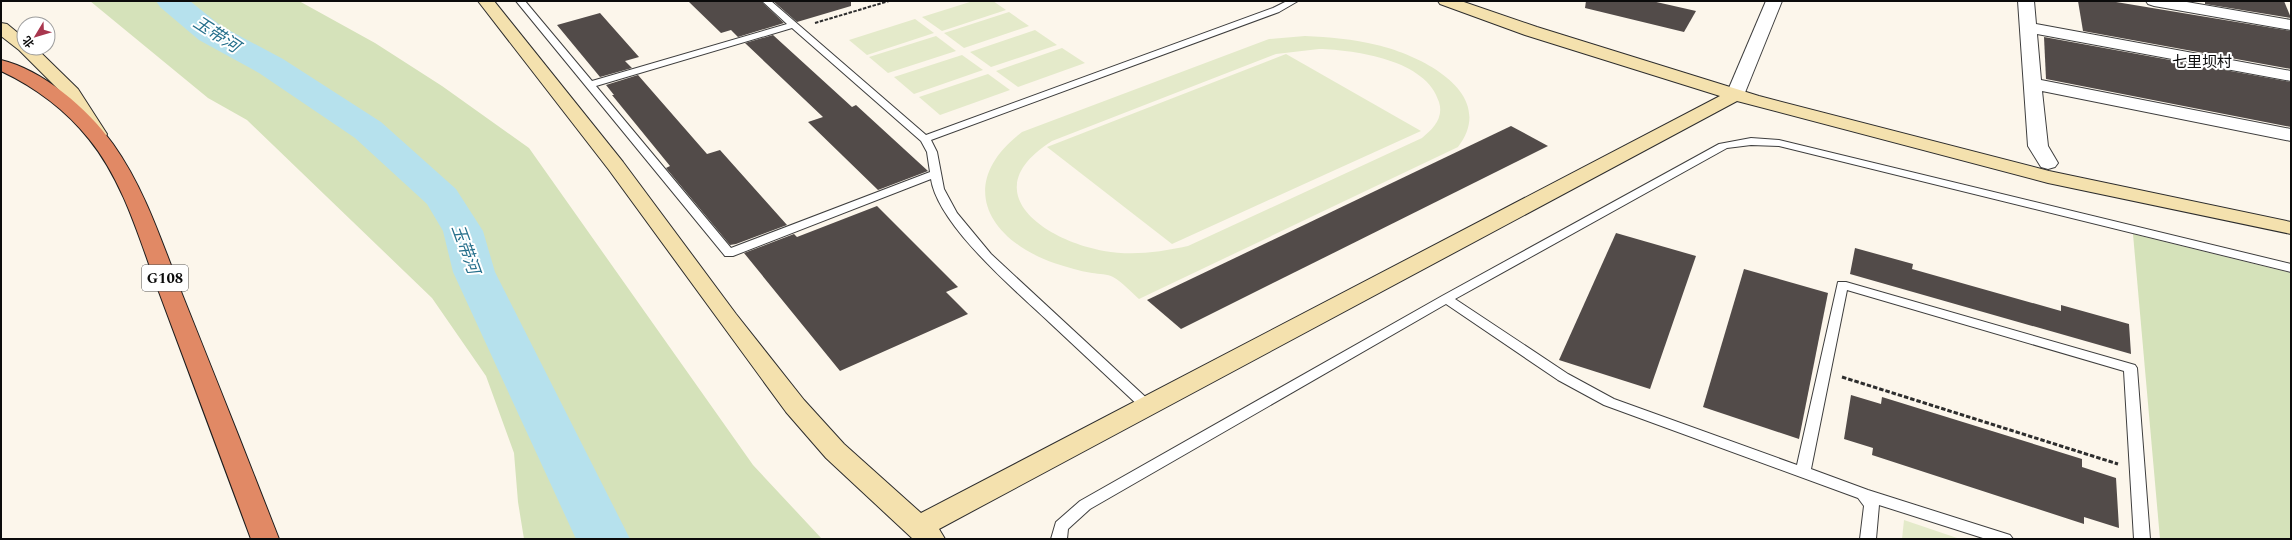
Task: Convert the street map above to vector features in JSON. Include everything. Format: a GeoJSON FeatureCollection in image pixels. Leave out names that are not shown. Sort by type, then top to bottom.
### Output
{"type":"FeatureCollection","features":[{"type":"Feature","properties":{"kind":"highway","name":"G108"},"geometry":{"type":"LineString","coordinates":[[1,65],[25,76],[52,94],[83,121],[106,147],[128,190],[162,270],[265,539]]}},
{"type":"Feature","properties":{"kind":"street"},"geometry":{"type":"LineString","coordinates":[[486,1],[616,166],[728,319],[795,406],[835,451],[924,533],[1147,406],[1737,90],[1774,1]]}},
{"type":"Feature","properties":{"kind":"street"},"geometry":{"type":"LineString","coordinates":[[1446,1],[1530,31],[2048,177],[2291,228]]}},
{"type":"Feature","properties":{"kind":"street"},"geometry":{"type":"LineString","coordinates":[[1478,1],[1737,90],[2048,163],[2291,214]]}},
{"type":"Feature","properties":{"kind":"street"},"geometry":{"type":"LineString","coordinates":[[2026,1],[2038,146],[2048,163]]}},
{"type":"Feature","properties":{"kind":"street"},"geometry":{"type":"LineString","coordinates":[[2154,1],[2291,25]]}},
{"type":"Feature","properties":{"kind":"street"},"geometry":{"type":"LineString","coordinates":[[2028,27],[2291,76]]}},
{"type":"Feature","properties":{"kind":"street"},"geometry":{"type":"LineString","coordinates":[[1,28],[16,40]]}},
{"type":"Feature","properties":{"kind":"street"},"geometry":{"type":"LineString","coordinates":[[34,56],[72,93],[106,147]]}},
{"type":"Feature","properties":{"kind":"street"},"geometry":{"type":"LineString","coordinates":[[2033,84],[2291,135]]}},
{"type":"Feature","properties":{"kind":"lane"},"geometry":{"type":"LineString","coordinates":[[520,1],[729,253],[934,174]]}},
{"type":"Feature","properties":{"kind":"lane"},"geometry":{"type":"LineString","coordinates":[[766,1],[925,139],[932,152],[934,174],[938,189],[952,214],[987,257],[1147,406]]}},
{"type":"Feature","properties":{"kind":"lane"},"geometry":{"type":"LineString","coordinates":[[925,139],[1269,13],[1294,1]]}},
{"type":"Feature","properties":{"kind":"lane"},"geometry":{"type":"LineString","coordinates":[[590,85],[795,26]]}},
{"type":"Feature","properties":{"kind":"lane"},"geometry":{"type":"LineString","coordinates":[[1059,539],[1061,526],[1085,505],[1446,299],[1723,146],[1736,142],[1751,140],[1779,143],[2291,268]]}},
{"type":"Feature","properties":{"kind":"lane"},"geometry":{"type":"LineString","coordinates":[[1803,472],[1842,285],[2130,368],[2142,539]]}},
{"type":"Feature","properties":{"kind":"lane"},"geometry":{"type":"LineString","coordinates":[[1446,299],[1563,377],[1609,402],[1863,494],[2005,539]]}},
{"type":"Feature","properties":{"kind":"lane"},"geometry":{"type":"LineString","coordinates":[[1863,494],[1872,505],[1868,539]]}},
{"type":"Feature","properties":{"kind":"path"},"geometry":{"type":"LineString","coordinates":[[795,26],[889,1]]}},
{"type":"Feature","properties":{"kind":"path"},"geometry":{"type":"LineString","coordinates":[[1824,371],[2137,470]]}},
{"type":"Feature","properties":{"kind":"green space"},"geometry":{"type":"Polygon","coordinates":[[[90,1],[299,1],[375,43],[442,86],[529,148],[753,465],[822,539],[524,539],[518,502],[514,453],[486,376],[432,298],[247,120],[208,98],[90,1]]]}},
{"type":"Feature","properties":{"kind":"green space"},"geometry":{"type":"Polygon","coordinates":[[[973,1],[993,1],[1006,10],[942,31],[922,17],[973,1]]]}},
{"type":"Feature","properties":{"kind":"green space"},"geometry":{"type":"Polygon","coordinates":[[[1009,12],[1029,26],[964,48],[944,33],[1009,12]]]}},
{"type":"Feature","properties":{"kind":"green space"},"geometry":{"type":"Polygon","coordinates":[[[915,19],[934,33],[867,55],[849,40],[915,19]]]}},
{"type":"Feature","properties":{"kind":"green space"},"geometry":{"type":"Polygon","coordinates":[[[1035,30],[1057,45],[991,67],[970,52],[1035,30]]]}},
{"type":"Feature","properties":{"kind":"green space"},"geometry":{"type":"Polygon","coordinates":[[[936,36],[956,51],[888,73],[869,57],[936,36]]]}},
{"type":"Feature","properties":{"kind":"green space"},"geometry":{"type":"Polygon","coordinates":[[[1305,36],[1350,40],[1395,50],[1414,58],[1432,67],[1449,80],[1462,94],[1469,110],[1468,128],[1458,147],[1139,299],[1111,276],[1068,267],[1030,253],[1011,239],[997,224],[988,207],[985,189],[990,170],[1002,151],[1022,132],[1269,39],[1305,36]],[[1319,49],[1276,54],[1052,141],[1029,160],[1018,178],[1018,195],[1026,211],[1040,225],[1059,236],[1081,245],[1104,251],[1125,253],[1146,253],[1167,250],[1188,246],[1422,138],[1434,127],[1440,113],[1439,102],[1432,88],[1420,76],[1406,67],[1388,60],[1370,55],[1319,49]]]}},
{"type":"Feature","properties":{"kind":"green space"},"geometry":{"type":"Polygon","coordinates":[[[1062,48],[1085,63],[1018,87],[996,71],[1062,48]]]}},
{"type":"Feature","properties":{"kind":"green space"},"geometry":{"type":"Polygon","coordinates":[[[1286,54],[1421,131],[1172,244],[1047,147],[1286,54]]]}},
{"type":"Feature","properties":{"kind":"green space"},"geometry":{"type":"Polygon","coordinates":[[[962,55],[983,70],[914,94],[894,77],[962,55]]]}},
{"type":"Feature","properties":{"kind":"green space"},"geometry":{"type":"Polygon","coordinates":[[[988,74],[1010,90],[940,115],[919,97],[988,74]]]}},
{"type":"Feature","properties":{"kind":"green space"},"geometry":{"type":"Polygon","coordinates":[[[2133,234],[2291,273],[2291,539],[2160,539],[2133,234]]]}},
{"type":"Feature","properties":{"kind":"green space"},"geometry":{"type":"Polygon","coordinates":[[[1904,520],[1960,539],[1902,539],[1904,520]]]}},
{"type":"Feature","properties":{"kind":"building"},"geometry":{"type":"Polygon","coordinates":[[[688,1],[761,1],[784,23],[738,37],[731,30],[721,33],[688,1]]]}},
{"type":"Feature","properties":{"kind":"building"},"geometry":{"type":"Polygon","coordinates":[[[773,1],[851,1],[851,6],[797,22],[773,1]]]}},
{"type":"Feature","properties":{"kind":"building"},"geometry":{"type":"Polygon","coordinates":[[[1586,1],[1652,1],[1696,11],[1684,32],[1585,8],[1586,1]]]}},
{"type":"Feature","properties":{"kind":"building"},"geometry":{"type":"Polygon","coordinates":[[[2078,1],[2110,1],[2291,31],[2291,69],[2083,31],[2078,1]]]}},
{"type":"Feature","properties":{"kind":"building"},"geometry":{"type":"Polygon","coordinates":[[[2205,1],[2284,1],[2291,18],[2205,4],[2205,1]]]}},
{"type":"Feature","properties":{"kind":"building"},"geometry":{"type":"Polygon","coordinates":[[[600,13],[639,57],[625,61],[632,68],[600,77],[557,25],[600,13]]]}},
{"type":"Feature","properties":{"kind":"building"},"geometry":{"type":"Polygon","coordinates":[[[773,35],[852,107],[856,105],[928,171],[878,190],[808,122],[823,117],[745,43],[773,35]]]}},
{"type":"Feature","properties":{"kind":"building"},"geometry":{"type":"Polygon","coordinates":[[[2044,37],[2291,82],[2291,127],[2046,79],[2044,37]]]}},
{"type":"Feature","properties":{"kind":"building"},"geometry":{"type":"Polygon","coordinates":[[[638,75],[707,154],[720,150],[787,225],[730,245],[666,168],[670,166],[612,95],[614,95],[606,85],[638,75]]]}},
{"type":"Feature","properties":{"kind":"building"},"geometry":{"type":"Polygon","coordinates":[[[1511,126],[1548,146],[1181,329],[1147,300],[1511,126]]]}},
{"type":"Feature","properties":{"kind":"building"},"geometry":{"type":"Polygon","coordinates":[[[877,206],[958,287],[946,292],[968,314],[840,371],[744,253],[794,234],[797,237],[877,206]]]}},
{"type":"Feature","properties":{"kind":"building"},"geometry":{"type":"Polygon","coordinates":[[[1616,233],[1696,256],[1650,389],[1559,360],[1616,233]]]}},
{"type":"Feature","properties":{"kind":"building"},"geometry":{"type":"Polygon","coordinates":[[[1855,248],[1913,264],[1912,269],[2061,311],[2061,305],[2129,324],[2131,354],[1850,274],[1855,248]]]}},
{"type":"Feature","properties":{"kind":"building"},"geometry":{"type":"Polygon","coordinates":[[[1744,269],[1828,293],[1799,439],[1703,407],[1744,269]]]}},
{"type":"Feature","properties":{"kind":"building"},"geometry":{"type":"Polygon","coordinates":[[[1851,395],[1881,404],[1882,397],[2082,459],[2082,467],[2116,478],[2119,528],[2084,517],[2084,524],[1872,455],[1873,448],[1844,439],[1851,395]]]}},
{"type":"Feature","properties":{"kind":"waterway","name":"玉带河"},"geometry":{"type":"LineString","coordinates":[[171,1],[210,33],[271,66],[368,130],[442,197],[463,231],[474,272],[603,539]]}},
{"type":"Feature","properties":{"kind":"district","name":"七里坝村"},"geometry":{"type":"Point","coordinates":[2202,62]}}]}
